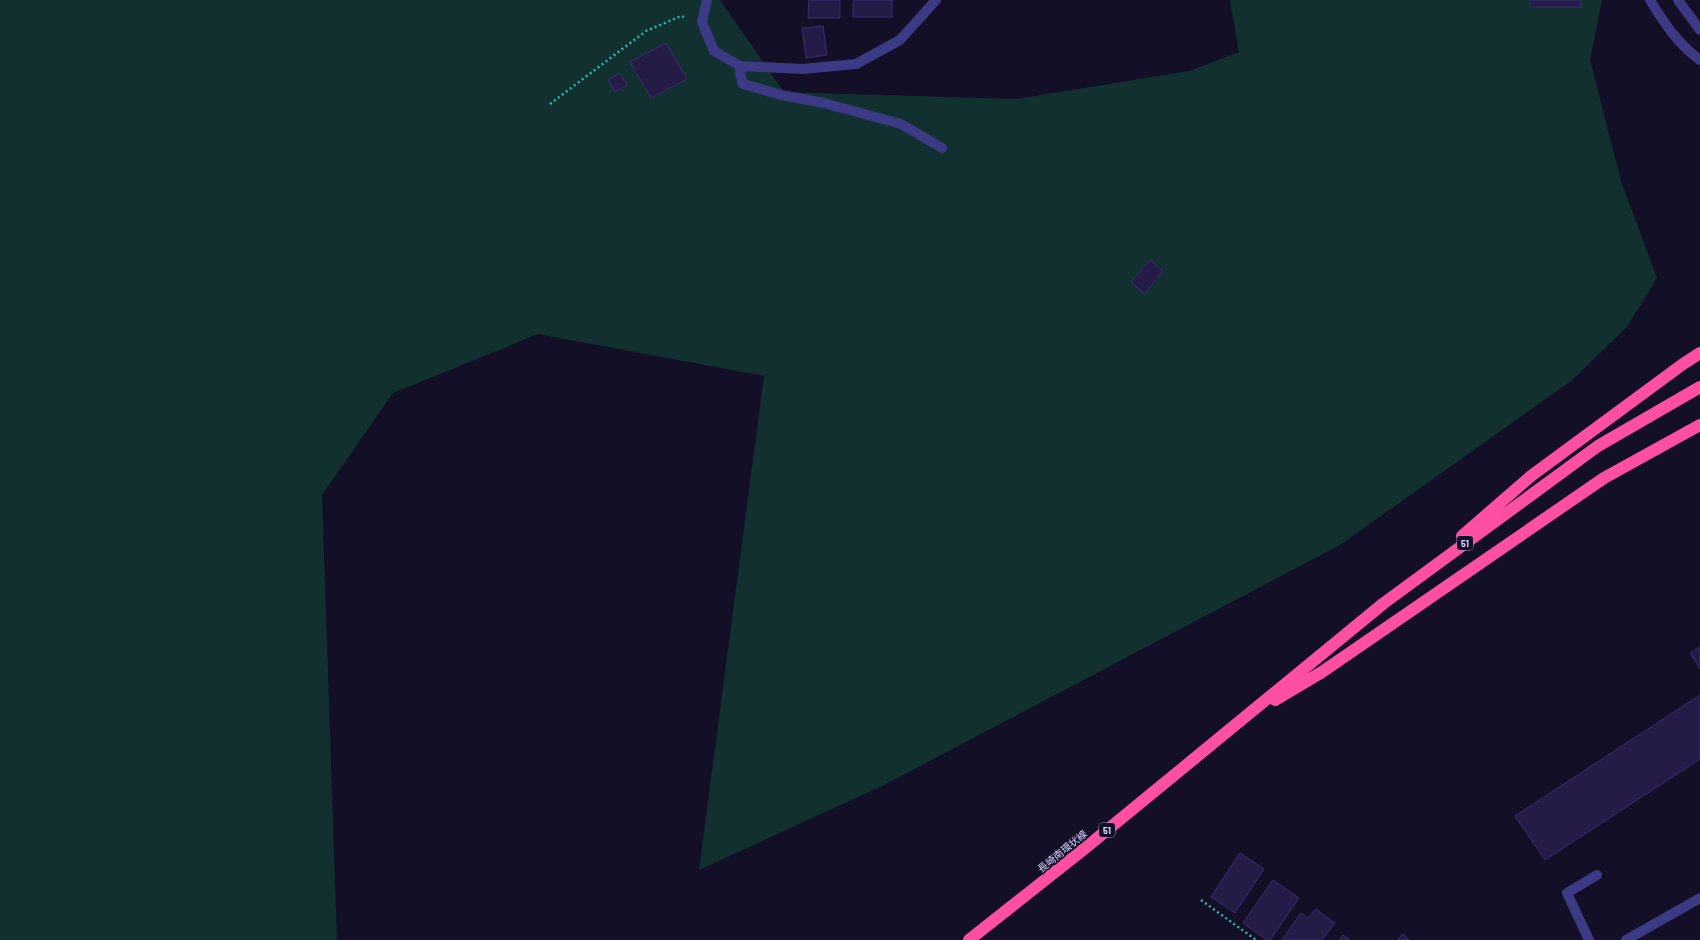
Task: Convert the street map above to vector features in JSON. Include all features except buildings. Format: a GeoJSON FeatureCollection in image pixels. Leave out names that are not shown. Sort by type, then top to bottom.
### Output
{"type":"FeatureCollection","features":[{"type":"Feature","properties":{"kind":"highway","name":"51"},"geometry":{"type":"LineString","coordinates":[[1243,718],[1384,603],[1531,476],[1700,353]]}},
{"type":"Feature","properties":{"kind":"highway","name":"51"},"geometry":{"type":"LineString","coordinates":[[1384,603],[1598,446],[1700,387]]}},
{"type":"Feature","properties":{"kind":"highway","name":"51"},"geometry":{"type":"LineString","coordinates":[[1243,718],[1322,672],[1604,478],[1700,425]]}},
{"type":"Feature","properties":{"kind":"highway","name":"長崎南環状線"},"geometry":{"type":"LineString","coordinates":[[969,940],[1084,849],[1243,718]]}},
{"type":"Feature","properties":{"kind":"street"},"geometry":{"type":"LineString","coordinates":[[707,0],[702,22],[714,51],[740,66],[802,69],[856,64],[900,40],[936,0]]}},
{"type":"Feature","properties":{"kind":"street"},"geometry":{"type":"LineString","coordinates":[[1650,0],[1665,25],[1688,51],[1700,60]]}},
{"type":"Feature","properties":{"kind":"street"},"geometry":{"type":"LineString","coordinates":[[1678,0],[1700,30]]}},
{"type":"Feature","properties":{"kind":"street"},"geometry":{"type":"LineString","coordinates":[[740,66],[740,74],[743,84],[781,95],[824,103],[901,124],[942,148]]}},
{"type":"Feature","properties":{"kind":"street"},"geometry":{"type":"LineString","coordinates":[[1589,940],[1567,893],[1597,874]]}},
{"type":"Feature","properties":{"kind":"street"},"geometry":{"type":"LineString","coordinates":[[1626,940],[1700,898]]}},
{"type":"Feature","properties":{"kind":"path"},"geometry":{"type":"LineString","coordinates":[[550,104],[646,31],[681,16],[702,22]]}},
{"type":"Feature","properties":{"kind":"path"},"geometry":{"type":"LineString","coordinates":[[1201,900],[1256,940]]}},
{"type":"Feature","properties":{"kind":"green space"},"geometry":{"type":"Polygon","coordinates":[[[0,0],[720,0],[784,92],[1016,99],[1189,71],[1239,52],[1230,0],[1602,0],[1590,60],[1621,181],[1657,278],[1627,327],[1571,381],[1340,545],[884,785],[699,870],[764,376],[538,334],[393,393],[322,495],[337,940],[0,940],[0,0]]]}}]}
